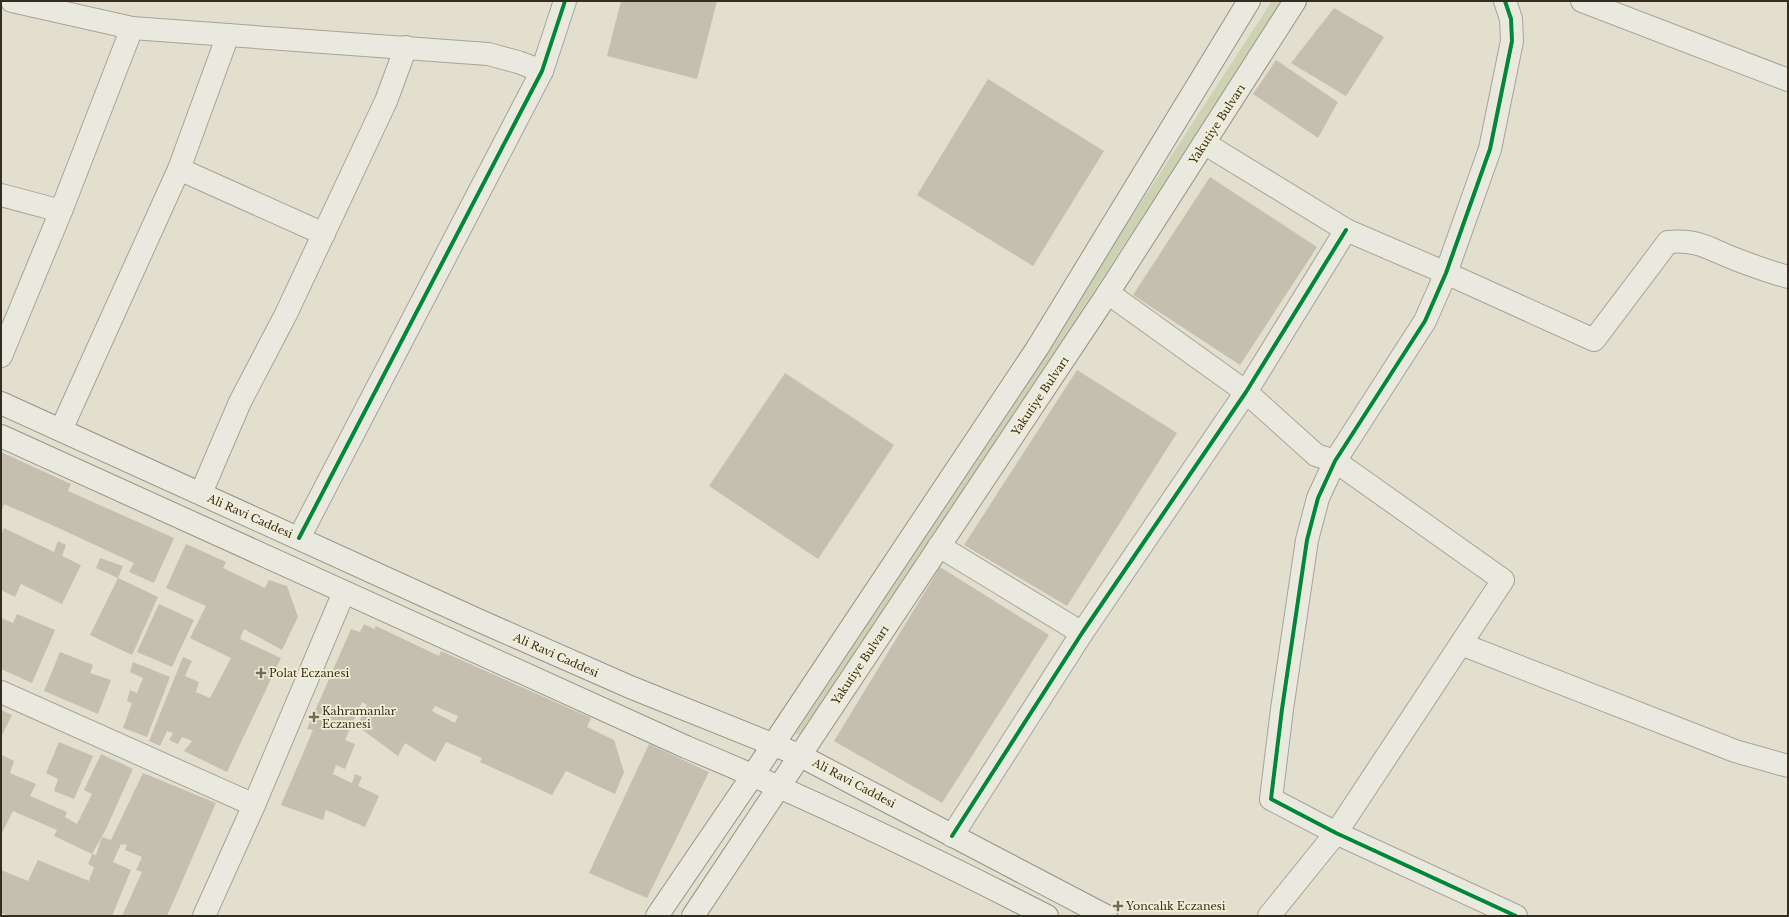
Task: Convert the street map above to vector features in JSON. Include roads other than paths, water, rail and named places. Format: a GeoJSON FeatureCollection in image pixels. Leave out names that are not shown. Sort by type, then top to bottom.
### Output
{"type":"FeatureCollection","features":[{"type":"Feature","properties":{"kind":"street"},"geometry":{"type":"LineString","coordinates":[[12,1],[132,28],[488,54],[518,62],[542,71]]}},
{"type":"Feature","properties":{"kind":"street"},"geometry":{"type":"LineString","coordinates":[[299,538],[542,71],[565,1]]}},
{"type":"Feature","properties":{"kind":"street"},"geometry":{"type":"LineString","coordinates":[[657,916],[774,744],[1038,347],[1249,1]]}},
{"type":"Feature","properties":{"kind":"street","name":"Yakutiye Bulvarı"},"geometry":{"type":"LineString","coordinates":[[693,916],[778,786],[1108,293],[1295,1]]}},
{"type":"Feature","properties":{"kind":"street"},"geometry":{"type":"LineString","coordinates":[[1505,1],[1511,19],[1512,41],[1491,141],[1446,273],[1425,321],[1335,461],[1318,498],[1307,540],[1282,709],[1271,799],[1336,832],[1516,916]]}},
{"type":"Feature","properties":{"kind":"street"},"geometry":{"type":"LineString","coordinates":[[1582,1],[1788,80]]}},
{"type":"Feature","properties":{"kind":"street"},"geometry":{"type":"LineString","coordinates":[[1,356],[61,211],[132,28]]}},
{"type":"Feature","properties":{"kind":"street"},"geometry":{"type":"LineString","coordinates":[[61,430],[179,169],[228,35]]}},
{"type":"Feature","properties":{"kind":"street"},"geometry":{"type":"LineString","coordinates":[[201,493],[240,402],[286,314],[386,101],[406,47]]}},
{"type":"Feature","properties":{"kind":"street"},"geometry":{"type":"LineString","coordinates":[[1204,144],[1346,230],[1446,273],[1594,340],[1668,242],[1683,240],[1700,244],[1735,259],[1788,277]]}},
{"type":"Feature","properties":{"kind":"street"},"geometry":{"type":"LineString","coordinates":[[179,169],[324,234]]}},
{"type":"Feature","properties":{"kind":"street"},"geometry":{"type":"LineString","coordinates":[[1,196],[61,211]]}},
{"type":"Feature","properties":{"kind":"street"},"geometry":{"type":"LineString","coordinates":[[952,836],[1082,633],[1246,392],[1346,230]]}},
{"type":"Feature","properties":{"kind":"street"},"geometry":{"type":"LineString","coordinates":[[1108,293],[1246,392],[1316,455],[1335,461],[1503,580],[1336,832],[1269,916]]}},
{"type":"Feature","properties":{"kind":"street","name":"Ali Ravi Caddesi"},"geometry":{"type":"LineString","coordinates":[[1,403],[480,621],[630,687],[799,755],[856,783],[952,836],[1106,916]]}},
{"type":"Feature","properties":{"kind":"street"},"geometry":{"type":"LineString","coordinates":[[1,436],[686,747],[778,786],[943,863],[1047,916]]}},
{"type":"Feature","properties":{"kind":"street"},"geometry":{"type":"LineString","coordinates":[[940,546],[1082,633]]}},
{"type":"Feature","properties":{"kind":"street"},"geometry":{"type":"LineString","coordinates":[[204,916],[254,805],[344,592]]}},
{"type":"Feature","properties":{"kind":"street"},"geometry":{"type":"LineString","coordinates":[[1461,644],[1735,751],[1788,766]]}},
{"type":"Feature","properties":{"kind":"street"},"geometry":{"type":"LineString","coordinates":[[1,692],[254,805]]}},
{"type":"Feature","properties":{"kind":"place","name":"Polat Eczanesi"},"geometry":{"type":"Point","coordinates":[261,673]}},
{"type":"Feature","properties":{"kind":"place","name":"Kahramanlar Eczanesi"},"geometry":{"type":"Point","coordinates":[314,717]}},
{"type":"Feature","properties":{"kind":"place","name":"Yoncalık Eczanesi"},"geometry":{"type":"Point","coordinates":[1118,906]}}]}
